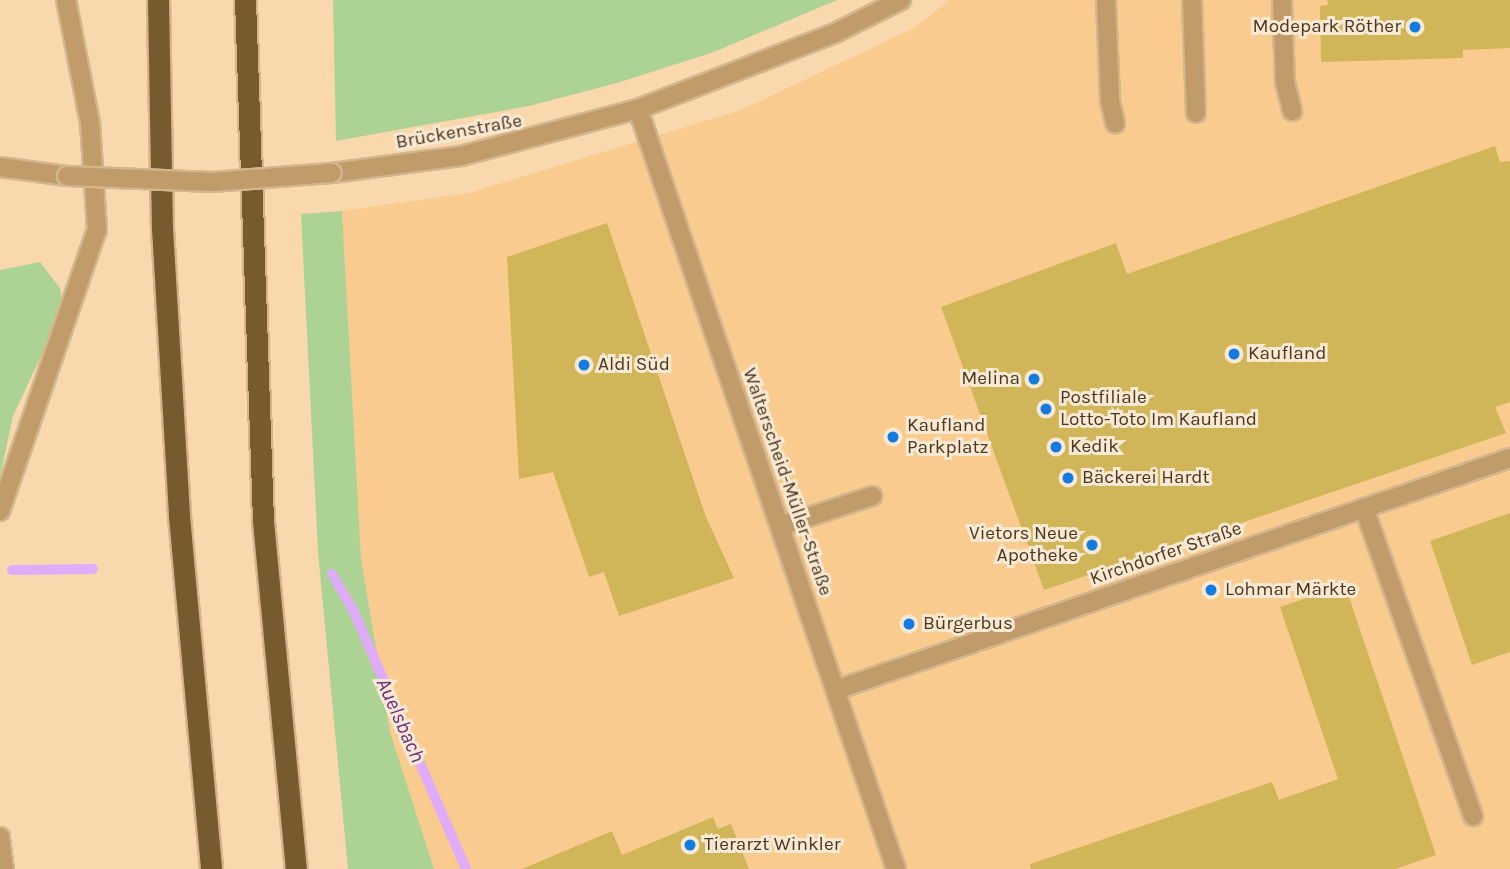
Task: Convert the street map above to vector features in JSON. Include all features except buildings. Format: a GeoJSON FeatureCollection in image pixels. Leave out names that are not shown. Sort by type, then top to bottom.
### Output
{"type":"FeatureCollection","features":[{"type":"Feature","properties":{"kind":"highway"},"geometry":{"type":"LineString","coordinates":[[159,0],[162,228],[178,502],[211,869]]}},
{"type":"Feature","properties":{"kind":"highway"},"geometry":{"type":"LineString","coordinates":[[245,0],[263,521],[296,869]]}},
{"type":"Feature","properties":{"kind":"street"},"geometry":{"type":"LineString","coordinates":[[0,511],[97,230],[90,123],[66,0]]}},
{"type":"Feature","properties":{"kind":"street","name":"Brückenstraße"},"geometry":{"type":"LineString","coordinates":[[0,167],[67,176],[212,182],[332,173],[461,156],[638,109],[800,48],[901,0]]}},
{"type":"Feature","properties":{"kind":"street"},"geometry":{"type":"LineString","coordinates":[[1107,0],[1110,101],[1115,123]]}},
{"type":"Feature","properties":{"kind":"street"},"geometry":{"type":"LineString","coordinates":[[1192,0],[1196,113]]}},
{"type":"Feature","properties":{"kind":"street"},"geometry":{"type":"LineString","coordinates":[[1282,0],[1284,82],[1292,111]]}},
{"type":"Feature","properties":{"kind":"street","name":"Walterscheid-Müller-Straße"},"geometry":{"type":"LineString","coordinates":[[638,109],[896,869]]}},
{"type":"Feature","properties":{"kind":"street","name":"Kirchdorfer Straße"},"geometry":{"type":"LineString","coordinates":[[836,690],[1510,458]]}},
{"type":"Feature","properties":{"kind":"street"},"geometry":{"type":"LineString","coordinates":[[781,526],[872,496]]}},
{"type":"Feature","properties":{"kind":"street"},"geometry":{"type":"LineString","coordinates":[[1364,508],[1473,816]]}},
{"type":"Feature","properties":{"kind":"street"},"geometry":{"type":"LineString","coordinates":[[0,837],[4,869]]}},
{"type":"Feature","properties":{"kind":"shaded area"},"geometry":{"type":"Polygon","coordinates":[[[949,0],[1510,0],[1510,869],[434,869],[390,733],[361,558],[342,211],[469,193],[741,110],[914,28],[949,0]]]}},
{"type":"Feature","properties":{"kind":"green space"},"geometry":{"type":"Polygon","coordinates":[[[333,0],[837,0],[714,52],[617,83],[529,106],[336,141],[333,0]]]}},
{"type":"Feature","properties":{"kind":"green space"},"geometry":{"type":"Polygon","coordinates":[[[342,211],[361,558],[390,732],[434,869],[348,869],[318,552],[301,214],[342,211]]]}},
{"type":"Feature","properties":{"kind":"green space"},"geometry":{"type":"Polygon","coordinates":[[[40,262],[60,288],[63,309],[13,416],[0,477],[0,270],[40,262]]]}},
{"type":"Feature","properties":{"kind":"waterway","name":"Auelsbach"},"geometry":{"type":"LineString","coordinates":[[12,570],[93,569]]}},
{"type":"Feature","properties":{"kind":"waterway","name":"Auelsbach"},"geometry":{"type":"LineString","coordinates":[[332,574],[353,610],[466,869]]}},
{"type":"Feature","properties":{"kind":"place","name":"Modepark Röther"},"geometry":{"type":"Point","coordinates":[1415,27]}},
{"type":"Feature","properties":{"kind":"place","name":"Kaufland"},"geometry":{"type":"Point","coordinates":[1234,354]}},
{"type":"Feature","properties":{"kind":"place","name":"Aldi Süd"},"geometry":{"type":"Point","coordinates":[584,365]}},
{"type":"Feature","properties":{"kind":"place","name":"Melina"},"geometry":{"type":"Point","coordinates":[1034,379]}},
{"type":"Feature","properties":{"kind":"place","name":"Postfiliale Lotto-Toto Im Kaufland"},"geometry":{"type":"Point","coordinates":[1046,409]}},
{"type":"Feature","properties":{"kind":"place","name":"Kaufland Parkplatz"},"geometry":{"type":"Point","coordinates":[893,437]}},
{"type":"Feature","properties":{"kind":"place","name":"Kedik"},"geometry":{"type":"Point","coordinates":[1056,447]}},
{"type":"Feature","properties":{"kind":"place","name":"Bäckerei Hardt"},"geometry":{"type":"Point","coordinates":[1068,478]}},
{"type":"Feature","properties":{"kind":"place","name":"Vietors Neue Apotheke"},"geometry":{"type":"Point","coordinates":[1092,545]}},
{"type":"Feature","properties":{"kind":"place","name":"Lohmar Märkte"},"geometry":{"type":"Point","coordinates":[1211,590]}},
{"type":"Feature","properties":{"kind":"place","name":"Bürgerbus"},"geometry":{"type":"Point","coordinates":[909,624]}},
{"type":"Feature","properties":{"kind":"place","name":"Tierarzt Winkler"},"geometry":{"type":"Point","coordinates":[690,845]}}]}
